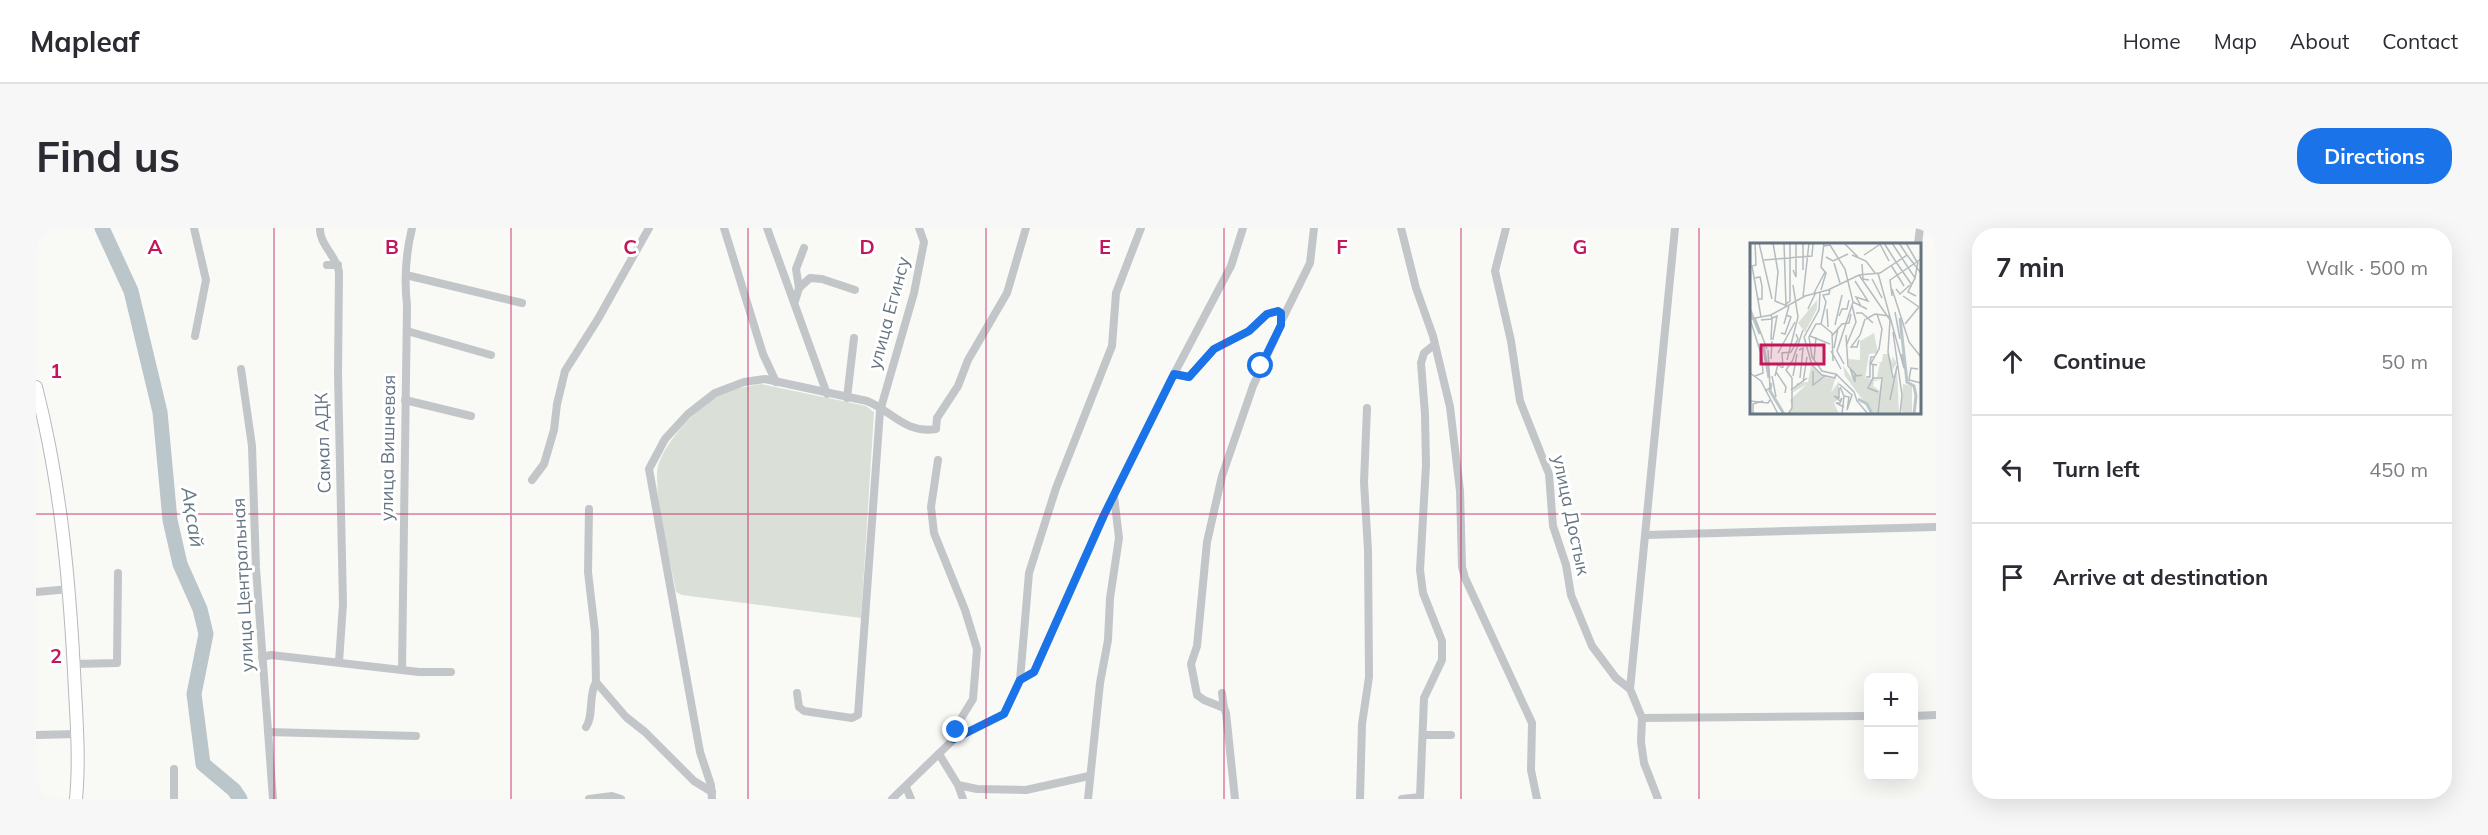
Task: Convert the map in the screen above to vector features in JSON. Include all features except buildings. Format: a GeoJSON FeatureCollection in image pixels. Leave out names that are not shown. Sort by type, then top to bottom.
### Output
{"type":"FeatureCollection","features":[{"type":"Feature","properties":{"kind":"street"},"geometry":{"type":"LineString","coordinates":[[194,228],[206,280],[195,336]]}},
{"type":"Feature","properties":{"kind":"street"},"geometry":{"type":"LineString","coordinates":[[320,228],[323,241],[336,258],[338,265],[327,265]]}},
{"type":"Feature","properties":{"kind":"street","name":"улица Вишневая"},"geometry":{"type":"LineString","coordinates":[[402,670],[406,275],[408,245],[412,228]]}},
{"type":"Feature","properties":{"kind":"street"},"geometry":{"type":"LineString","coordinates":[[532,480],[544,464],[554,430],[565,370],[598,319],[649,228]]}},
{"type":"Feature","properties":{"kind":"street"},"geometry":{"type":"LineString","coordinates":[[724,228],[763,354],[776,382]]}},
{"type":"Feature","properties":{"kind":"street"},"geometry":{"type":"LineString","coordinates":[[767,228],[827,394]]}},
{"type":"Feature","properties":{"kind":"street","name":"улица Егинсу"},"geometry":{"type":"LineString","coordinates":[[798,693],[799,707],[804,711],[852,718],[858,715],[881,406],[914,293],[924,242],[919,228]]}},
{"type":"Feature","properties":{"kind":"street"},"geometry":{"type":"LineString","coordinates":[[712,796],[700,752],[649,469],[665,439],[688,414],[715,393],[744,382],[765,379],[881,406],[904,426],[936,429],[937,418],[958,386],[968,360],[1007,293],[1026,228]]}},
{"type":"Feature","properties":{"kind":"street"},"geometry":{"type":"LineString","coordinates":[[892,799],[954,739],[1004,714],[1020,680],[1029,573],[1056,488],[1112,346],[1116,293],[1141,228]]}},
{"type":"Feature","properties":{"kind":"street"},"geometry":{"type":"LineString","coordinates":[[1020,680],[1034,672],[1114,496],[1174,374],[1232,266],[1243,228]]}},
{"type":"Feature","properties":{"kind":"street"},"geometry":{"type":"LineString","coordinates":[[1224,708],[1197,695],[1192,674],[1191,658],[1197,646],[1207,542],[1231,445],[1253,386],[1289,303],[1310,263],[1314,228]]}},
{"type":"Feature","properties":{"kind":"street"},"geometry":{"type":"LineString","coordinates":[[1401,228],[1445,384],[1458,467],[1462,567],[1532,723],[1531,770],[1537,799]]}},
{"type":"Feature","properties":{"kind":"street","name":"улица Достык"},"geometry":{"type":"LineString","coordinates":[[1506,228],[1495,271],[1511,341],[1520,401],[1549,474],[1553,526],[1566,565],[1571,595],[1592,646],[1616,678],[1630,689]]}},
{"type":"Feature","properties":{"kind":"street"},"geometry":{"type":"LineString","coordinates":[[1659,799],[1642,754],[1642,718],[1630,689],[1675,228]]}},
{"type":"Feature","properties":{"kind":"street"},"geometry":{"type":"LineString","coordinates":[[1918,243],[1920,228]]}},
{"type":"Feature","properties":{"kind":"street"},"geometry":{"type":"LineString","coordinates":[[799,288],[796,269],[804,248]]}},
{"type":"Feature","properties":{"kind":"street","name":"Самал АДК"},"geometry":{"type":"LineString","coordinates":[[338,265],[338,408],[343,604],[339,662]]}},
{"type":"Feature","properties":{"kind":"street"},"geometry":{"type":"LineString","coordinates":[[406,275],[522,303]]}},
{"type":"Feature","properties":{"kind":"street"},"geometry":{"type":"LineString","coordinates":[[795,302],[804,280],[816,278],[855,290]]}},
{"type":"Feature","properties":{"kind":"street"},"geometry":{"type":"LineString","coordinates":[[1174,374],[1189,377],[1214,349],[1249,331],[1267,314],[1289,303]]}},
{"type":"Feature","properties":{"kind":"street"},"geometry":{"type":"LineString","coordinates":[[1275,311],[1281,313],[1283,319]]}},
{"type":"Feature","properties":{"kind":"street"},"geometry":{"type":"LineString","coordinates":[[407,331],[491,355]]}},
{"type":"Feature","properties":{"kind":"street"},"geometry":{"type":"LineString","coordinates":[[847,398],[854,338]]}},
{"type":"Feature","properties":{"kind":"street"},"geometry":{"type":"LineString","coordinates":[[1402,799],[1420,798],[1424,698],[1442,660],[1442,641],[1423,593],[1420,570],[1426,465],[1421,363],[1424,353],[1434,345]]}},
{"type":"Feature","properties":{"kind":"street","name":"улица Центральная"},"geometry":{"type":"LineString","coordinates":[[241,369],[252,446],[262,657],[273,799]]}},
{"type":"Feature","properties":{"kind":"street"},"geometry":{"type":"LineString","coordinates":[[36,387],[44,419],[66,545],[77,734],[76,799]]}},
{"type":"Feature","properties":{"kind":"street"},"geometry":{"type":"LineString","coordinates":[[405,400],[471,416]]}},
{"type":"Feature","properties":{"kind":"street"},"geometry":{"type":"LineString","coordinates":[[1360,799],[1362,724],[1369,677],[1365,482],[1367,408]]}},
{"type":"Feature","properties":{"kind":"street"},"geometry":{"type":"LineString","coordinates":[[938,460],[931,507],[933,525],[977,649],[973,699],[957,725],[954,739]]}},
{"type":"Feature","properties":{"kind":"street"},"geometry":{"type":"LineString","coordinates":[[1088,799],[1119,538],[1114,496]]}},
{"type":"Feature","properties":{"kind":"street"},"geometry":{"type":"LineString","coordinates":[[586,727],[592,690],[596,682],[595,632],[588,572],[589,509]]}},
{"type":"Feature","properties":{"kind":"street"},"geometry":{"type":"LineString","coordinates":[[1646,535],[1936,526]]}},
{"type":"Feature","properties":{"kind":"street"},"geometry":{"type":"LineString","coordinates":[[74,664],[117,663],[118,573]]}},
{"type":"Feature","properties":{"kind":"street"},"geometry":{"type":"LineString","coordinates":[[36,592],[70,589]]}},
{"type":"Feature","properties":{"kind":"street"},"geometry":{"type":"LineString","coordinates":[[262,657],[271,655],[402,670],[450,672]]}},
{"type":"Feature","properties":{"kind":"street"},"geometry":{"type":"LineString","coordinates":[[596,682],[626,717],[645,732],[712,796]]}},
{"type":"Feature","properties":{"kind":"street"},"geometry":{"type":"LineString","coordinates":[[1222,693],[1228,722],[1235,799]]}},
{"type":"Feature","properties":{"kind":"street"},"geometry":{"type":"LineString","coordinates":[[1642,718],[1864,716]]}},
{"type":"Feature","properties":{"kind":"street"},"geometry":{"type":"LineString","coordinates":[[1918,716],[1936,716]]}},
{"type":"Feature","properties":{"kind":"street"},"geometry":{"type":"LineString","coordinates":[[268,732],[416,736]]}},
{"type":"Feature","properties":{"kind":"street"},"geometry":{"type":"LineString","coordinates":[[36,735],[77,734]]}},
{"type":"Feature","properties":{"kind":"street"},"geometry":{"type":"LineString","coordinates":[[1423,735],[1451,735]]}},
{"type":"Feature","properties":{"kind":"street"},"geometry":{"type":"LineString","coordinates":[[939,754],[958,785],[963,799]]}},
{"type":"Feature","properties":{"kind":"street"},"geometry":{"type":"LineString","coordinates":[[174,769],[174,799]]}},
{"type":"Feature","properties":{"kind":"street"},"geometry":{"type":"LineString","coordinates":[[958,785],[977,789],[1026,790],[1089,776]]}},
{"type":"Feature","properties":{"kind":"street"},"geometry":{"type":"LineString","coordinates":[[906,787],[911,799]]}},
{"type":"Feature","properties":{"kind":"street"},"geometry":{"type":"LineString","coordinates":[[589,799],[612,796],[621,799]]}},
{"type":"Feature","properties":{"kind":"shaded area"},"geometry":{"type":"Polygon","coordinates":[[[761,384],[866,406],[874,412],[861,618],[682,595],[676,592],[659,504],[657,474],[663,453],[679,430],[708,402],[738,388],[761,384]]]}},
{"type":"Feature","properties":{"kind":"waterway","name":"Ақсай"},"geometry":{"type":"LineString","coordinates":[[102,228],[131,291],[160,412],[170,520],[180,564],[200,609],[206,634],[194,694],[203,764],[234,790],[240,799]]}},
{"type":"Feature","properties":{"kind":"route"},"geometry":{"type":"LineString","coordinates":[[956,730],[954,739],[1004,714],[1020,680],[1034,672],[1104,515],[1174,374],[1189,377],[1214,349],[1249,331],[1267,314],[1278,311],[1283,319],[1261,366]]}}]}
